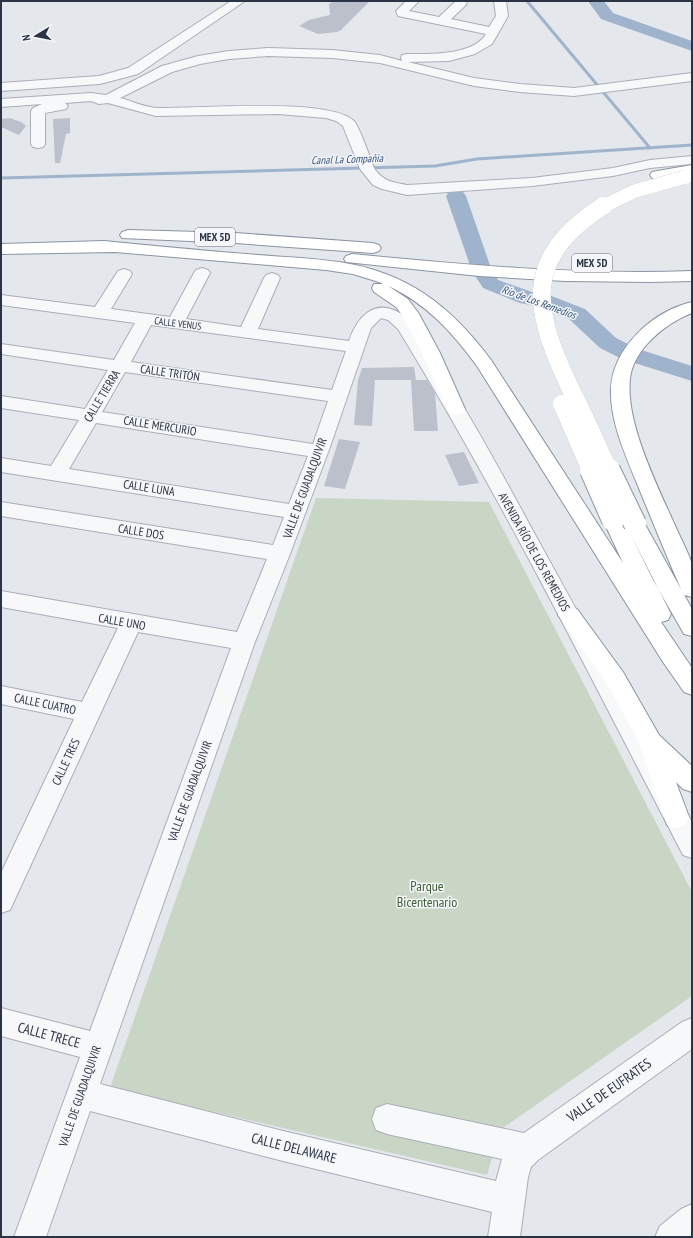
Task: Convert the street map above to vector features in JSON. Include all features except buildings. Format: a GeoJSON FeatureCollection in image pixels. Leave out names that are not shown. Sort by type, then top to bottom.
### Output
{"type":"FeatureCollection","features":[{"type":"Feature","properties":{"kind":"highway"},"geometry":{"type":"LineString","coordinates":[[690,174],[657,175],[612,191],[592,200],[576,210],[556,230],[539,252],[528,278],[528,304],[532,329],[544,363],[612,520],[638,573],[692,672]]}},
{"type":"Feature","properties":{"kind":"highway"},"geometry":{"type":"LineString","coordinates":[[690,174],[635,190],[591,213],[575,225],[555,250],[544,273],[541,300],[547,330],[558,361],[634,524],[692,628]]}},
{"type":"Feature","properties":{"kind":"highway","name":"MEX 5D"},"geometry":{"type":"LineString","coordinates":[[1,236],[106,234],[193,236],[492,264],[588,277],[692,276]]}},
{"type":"Feature","properties":{"kind":"highway"},"geometry":{"type":"LineString","coordinates":[[104,246],[321,266],[365,272],[393,282],[434,306],[458,328],[486,364],[671,656],[692,686]]}},
{"type":"Feature","properties":{"kind":"highway","name":"MEX 5D"},"geometry":{"type":"LineString","coordinates":[[1,249],[104,246],[273,251],[428,259]]}},
{"type":"Feature","properties":{"kind":"highway","name":"MEX 5D"},"geometry":{"type":"LineString","coordinates":[[492,264],[692,261]]}},
{"type":"Feature","properties":{"kind":"highway"},"geometry":{"type":"LineString","coordinates":[[321,266],[369,281],[402,303],[410,314],[430,353],[456,409]]}},
{"type":"Feature","properties":{"kind":"highway"},"geometry":{"type":"LineString","coordinates":[[692,307],[684,310],[650,331],[630,354],[621,376],[621,398],[625,422],[644,476],[692,589]]}},
{"type":"Feature","properties":{"kind":"highway"},"geometry":{"type":"LineString","coordinates":[[569,615],[615,678],[648,737],[676,817]]}},
{"type":"Feature","properties":{"kind":"highway"},"geometry":{"type":"LineString","coordinates":[[648,737],[692,782]]}},
{"type":"Feature","properties":{"kind":"street"},"geometry":{"type":"LineString","coordinates":[[1,87],[100,80],[133,71],[239,1]]}},
{"type":"Feature","properties":{"kind":"street"},"geometry":{"type":"LineString","coordinates":[[412,1],[402,11],[402,13],[493,32]]}},
{"type":"Feature","properties":{"kind":"street"},"geometry":{"type":"LineString","coordinates":[[38,144],[38,111],[41,108],[108,100],[167,69],[198,60],[228,55],[268,52],[380,59],[448,57],[470,51],[488,41],[502,16],[500,1]]}},
{"type":"Feature","properties":{"kind":"street"},"geometry":{"type":"LineString","coordinates":[[442,21],[462,2]]}},
{"type":"Feature","properties":{"kind":"street"},"geometry":{"type":"LineString","coordinates":[[380,59],[482,83],[520,88],[574,92],[692,77]]}},
{"type":"Feature","properties":{"kind":"street"},"geometry":{"type":"LineString","coordinates":[[1,103],[95,98],[156,112],[278,110],[327,114],[341,118],[349,124],[366,169],[378,182],[387,186],[407,190],[426,190],[579,178],[650,164],[692,160]]}},
{"type":"Feature","properties":{"kind":"street"},"geometry":{"type":"LineString","coordinates":[[176,322],[202,273]]}},
{"type":"Feature","properties":{"kind":"street"},"geometry":{"type":"LineString","coordinates":[[100,314],[124,274]]}},
{"type":"Feature","properties":{"kind":"street"},"geometry":{"type":"LineString","coordinates":[[247,333],[272,278]]}},
{"type":"Feature","properties":{"kind":"street","name":"CALLE VENUS"},"geometry":{"type":"LineString","coordinates":[[1,300],[356,347]]}},
{"type":"Feature","properties":{"kind":"street","name":"AVENIDA RÍO DE LOS REMEDIOS"},"geometry":{"type":"LineString","coordinates":[[356,347],[362,328],[367,319],[372,315],[382,313],[390,314],[405,326],[456,409],[569,615],[692,846]]}},
{"type":"Feature","properties":{"kind":"street","name":"CALLE TIERRA"},"geometry":{"type":"LineString","coordinates":[[57,473],[146,319]]}},
{"type":"Feature","properties":{"kind":"street","name":"VALLE DE GUADALQUIVIR"},"geometry":{"type":"LineString","coordinates":[[30,1237],[97,1047],[244,642],[296,512],[356,347]]}},
{"type":"Feature","properties":{"kind":"street","name":"CALLE TRITÓN"},"geometry":{"type":"LineString","coordinates":[[1,349],[339,397]]}},
{"type":"Feature","properties":{"kind":"street","name":"CALLE MERCURIO"},"geometry":{"type":"LineString","coordinates":[[1,402],[319,451]]}},
{"type":"Feature","properties":{"kind":"street","name":"CALLE LUNA"},"geometry":{"type":"LineString","coordinates":[[1,465],[296,512]]}},
{"type":"Feature","properties":{"kind":"street","name":"CALLE DOS"},"geometry":{"type":"LineString","coordinates":[[1,509],[280,554]]}},
{"type":"Feature","properties":{"kind":"street","name":"CALLE UNO"},"geometry":{"type":"LineString","coordinates":[[1,599],[131,624],[244,642]]}},
{"type":"Feature","properties":{"kind":"street","name":"CALLE TRES"},"geometry":{"type":"LineString","coordinates":[[1,901],[131,624]]}},
{"type":"Feature","properties":{"kind":"street","name":"CALLE CUATRO"},"geometry":{"type":"LineString","coordinates":[[1,694],[89,713]]}},
{"type":"Feature","properties":{"kind":"street","name":"CALLE TRECE"},"geometry":{"type":"LineString","coordinates":[[1,1022],[97,1047]]}},
{"type":"Feature","properties":{"kind":"street","name":"VALLE DE EUFRATES"},"geometry":{"type":"LineString","coordinates":[[504,1237],[512,1177],[518,1158],[527,1149],[692,1032]]}},
{"type":"Feature","properties":{"kind":"street","name":"CALLE DELAWARE"},"geometry":{"type":"LineString","coordinates":[[81,1094],[283,1146],[509,1200]]}},
{"type":"Feature","properties":{"kind":"street"},"geometry":{"type":"LineString","coordinates":[[387,1119],[527,1149]]}},
{"type":"Feature","properties":{"kind":"street"},"geometry":{"type":"LineString","coordinates":[[671,1237],[692,1220]]}},
{"type":"Feature","properties":{"kind":"green space","name":"Parque Bicentenario"},"geometry":{"type":"Polygon","coordinates":[[[316,498],[489,502],[692,892],[692,996],[500,1130],[487,1175],[110,1088],[316,498]]]}},
{"type":"Feature","properties":{"kind":"waterway"},"geometry":{"type":"LineString","coordinates":[[527,1],[650,148]]}},
{"type":"Feature","properties":{"kind":"waterway"},"geometry":{"type":"LineString","coordinates":[[596,1],[607,16],[692,46]]}},
{"type":"Feature","properties":{"kind":"waterway","name":"Canal La Compañia"},"geometry":{"type":"LineString","coordinates":[[650,148],[692,145]]}},
{"type":"Feature","properties":{"kind":"waterway","name":"Canal La Compañia"},"geometry":{"type":"LineString","coordinates":[[1,178],[435,166],[477,159],[650,148]]}},
{"type":"Feature","properties":{"kind":"waterway","name":"Río de Los Remedios"},"geometry":{"type":"LineString","coordinates":[[456,196],[482,271],[490,284],[528,298],[541,300],[577,314],[608,343],[630,354],[692,374]]}}]}
